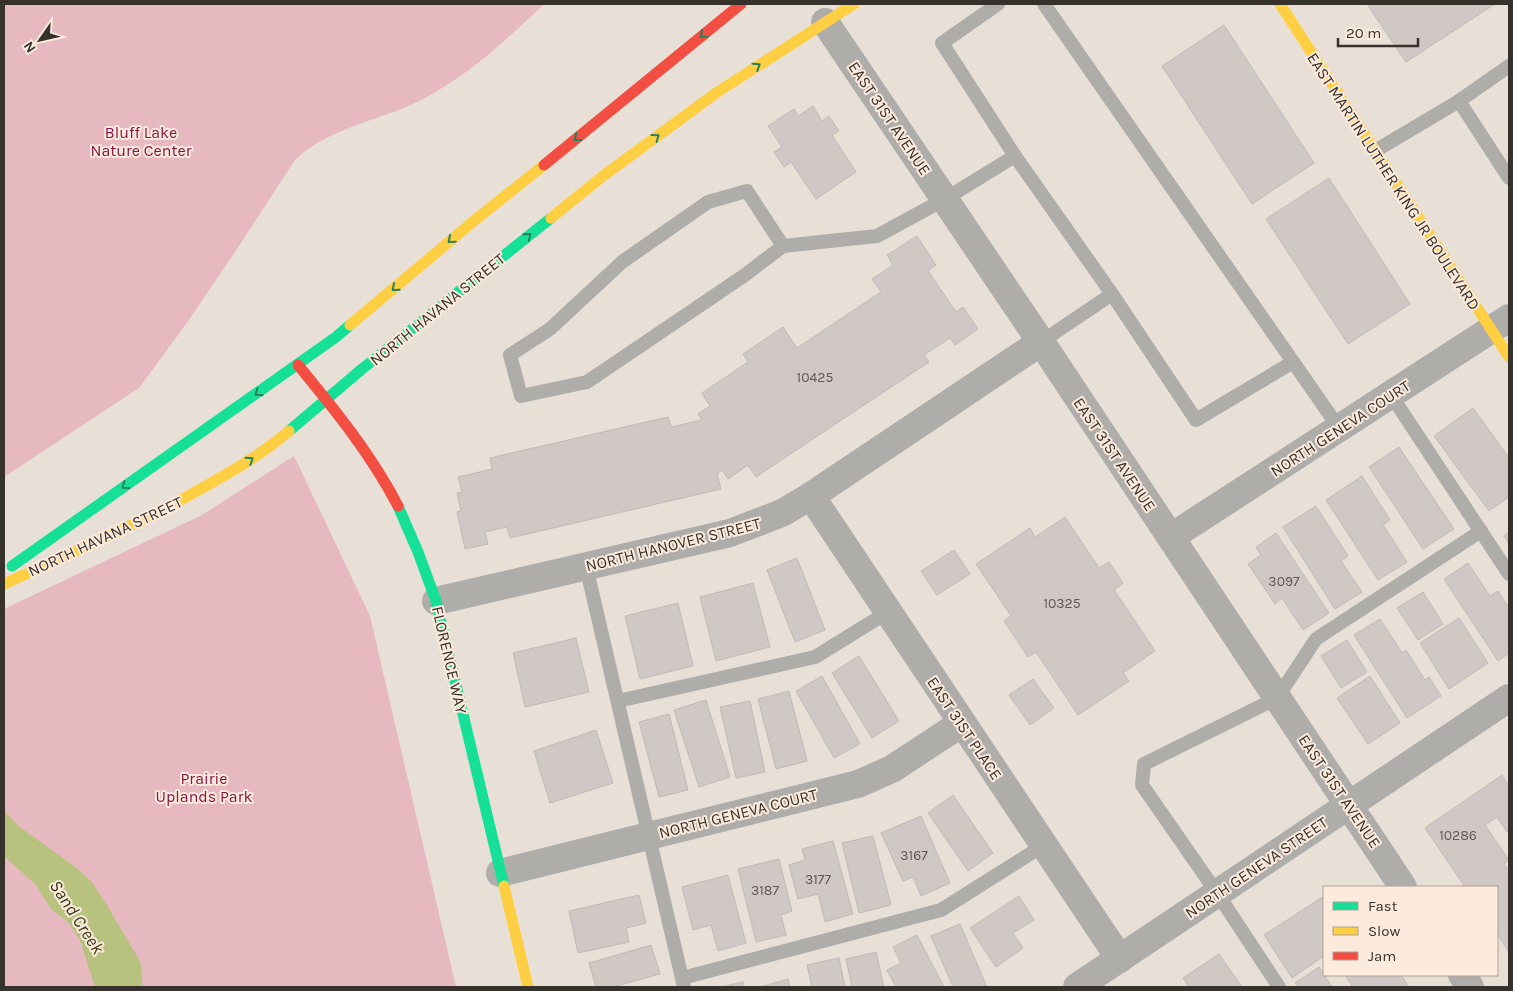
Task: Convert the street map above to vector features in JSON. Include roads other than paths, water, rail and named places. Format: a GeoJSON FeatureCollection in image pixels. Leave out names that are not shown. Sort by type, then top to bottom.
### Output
{"type":"FeatureCollection","features":[{"type":"Feature","properties":{"kind":"main road","name":"NORTH HAVANA STREET"},"geometry":{"type":"LineString","coordinates":[[4,573],[336,337],[475,220],[741,4]]}},
{"type":"Feature","properties":{"kind":"main road","name":"NORTH HAVANA STREET"},"geometry":{"type":"LineString","coordinates":[[4,584],[161,511],[236,470],[275,443],[326,399],[603,176],[716,93],[854,4]]}},
{"type":"Feature","properties":{"kind":"main road","name":"EAST MARTIN LUTHER KING JR BOULEVARD"},"geometry":{"type":"LineString","coordinates":[[1280,4],[1375,151],[1500,324],[1509,357]]}},
{"type":"Feature","properties":{"kind":"main road","name":"FLORENCE WAY"},"geometry":{"type":"LineString","coordinates":[[298,365],[326,399],[380,472],[413,537],[436,601],[528,987]]}},
{"type":"Feature","properties":{"kind":"street","name":"EAST 31ST AVENUE"},"geometry":{"type":"LineString","coordinates":[[825,22],[1041,342],[1402,886]]}},
{"type":"Feature","properties":{"kind":"street","name":"NORTH GENEVA COURT"},"geometry":{"type":"LineString","coordinates":[[1171,537],[1500,324]]}},
{"type":"Feature","properties":{"kind":"street","name":"NORTH HANOVER STREET"},"geometry":{"type":"LineString","coordinates":[[436,601],[730,532],[782,513],[811,496],[1041,342]]}},
{"type":"Feature","properties":{"kind":"street","name":"EAST 31ST PLACE"},"geometry":{"type":"LineString","coordinates":[[811,496],[1120,959]]}},
{"type":"Feature","properties":{"kind":"street","name":"NORTH GENEVA STREET"},"geometry":{"type":"LineString","coordinates":[[1077,987],[1348,805],[1508,702]]}},
{"type":"Feature","properties":{"kind":"street","name":"NORTH GENEVA COURT"},"geometry":{"type":"LineString","coordinates":[[500,873],[858,784],[892,769],[962,723]]}},
{"type":"Feature","properties":{"kind":"street"},"geometry":{"type":"LineString","coordinates":[[1463,976],[1470,987]]}},
{"type":"Feature","properties":{"kind":"lane"},"geometry":{"type":"LineString","coordinates":[[998,4],[942,43],[1015,156],[1112,294],[1196,420],[1293,362]]}},
{"type":"Feature","properties":{"kind":"lane"},"geometry":{"type":"LineString","coordinates":[[1044,4],[1339,428]]}},
{"type":"Feature","properties":{"kind":"lane"},"geometry":{"type":"LineString","coordinates":[[1375,151],[1459,101],[1509,66]]}},
{"type":"Feature","properties":{"kind":"lane"},"geometry":{"type":"LineString","coordinates":[[1459,101],[1509,178]]}},
{"type":"Feature","properties":{"kind":"lane"},"geometry":{"type":"LineString","coordinates":[[783,246],[747,191],[708,202],[622,262],[550,328],[510,356],[521,396],[587,382],[745,275],[783,246],[877,236],[945,199],[1015,156]]}},
{"type":"Feature","properties":{"kind":"lane"},"geometry":{"type":"LineString","coordinates":[[1041,342],[1112,294]]}},
{"type":"Feature","properties":{"kind":"lane"},"geometry":{"type":"LineString","coordinates":[[1391,395],[1509,574]]}},
{"type":"Feature","properties":{"kind":"lane"},"geometry":{"type":"LineString","coordinates":[[1279,987],[1142,785],[1144,764],[1277,698],[1316,639],[1480,531]]}},
{"type":"Feature","properties":{"kind":"lane"},"geometry":{"type":"LineString","coordinates":[[586,566],[683,982],[941,910],[1044,845]]}},
{"type":"Feature","properties":{"kind":"lane"},"geometry":{"type":"LineString","coordinates":[[618,701],[815,658],[888,612]]}},
{"type":"Feature","properties":{"kind":"water","name":"Sand Creek"},"geometry":{"type":"Polygon","coordinates":[[[4,810],[17,825],[74,866],[90,880],[141,963],[144,987],[95,987],[80,940],[67,921],[51,909],[36,885],[4,856],[4,810]]]}},
{"type":"Feature","properties":{"kind":"park label","name":"Bluff Lake Nature Center"},"geometry":{"type":"Point","coordinates":[141,141]}},
{"type":"Feature","properties":{"kind":"park label","name":"Prairie Uplands Park"},"geometry":{"type":"Point","coordinates":[204,787]}}]}
